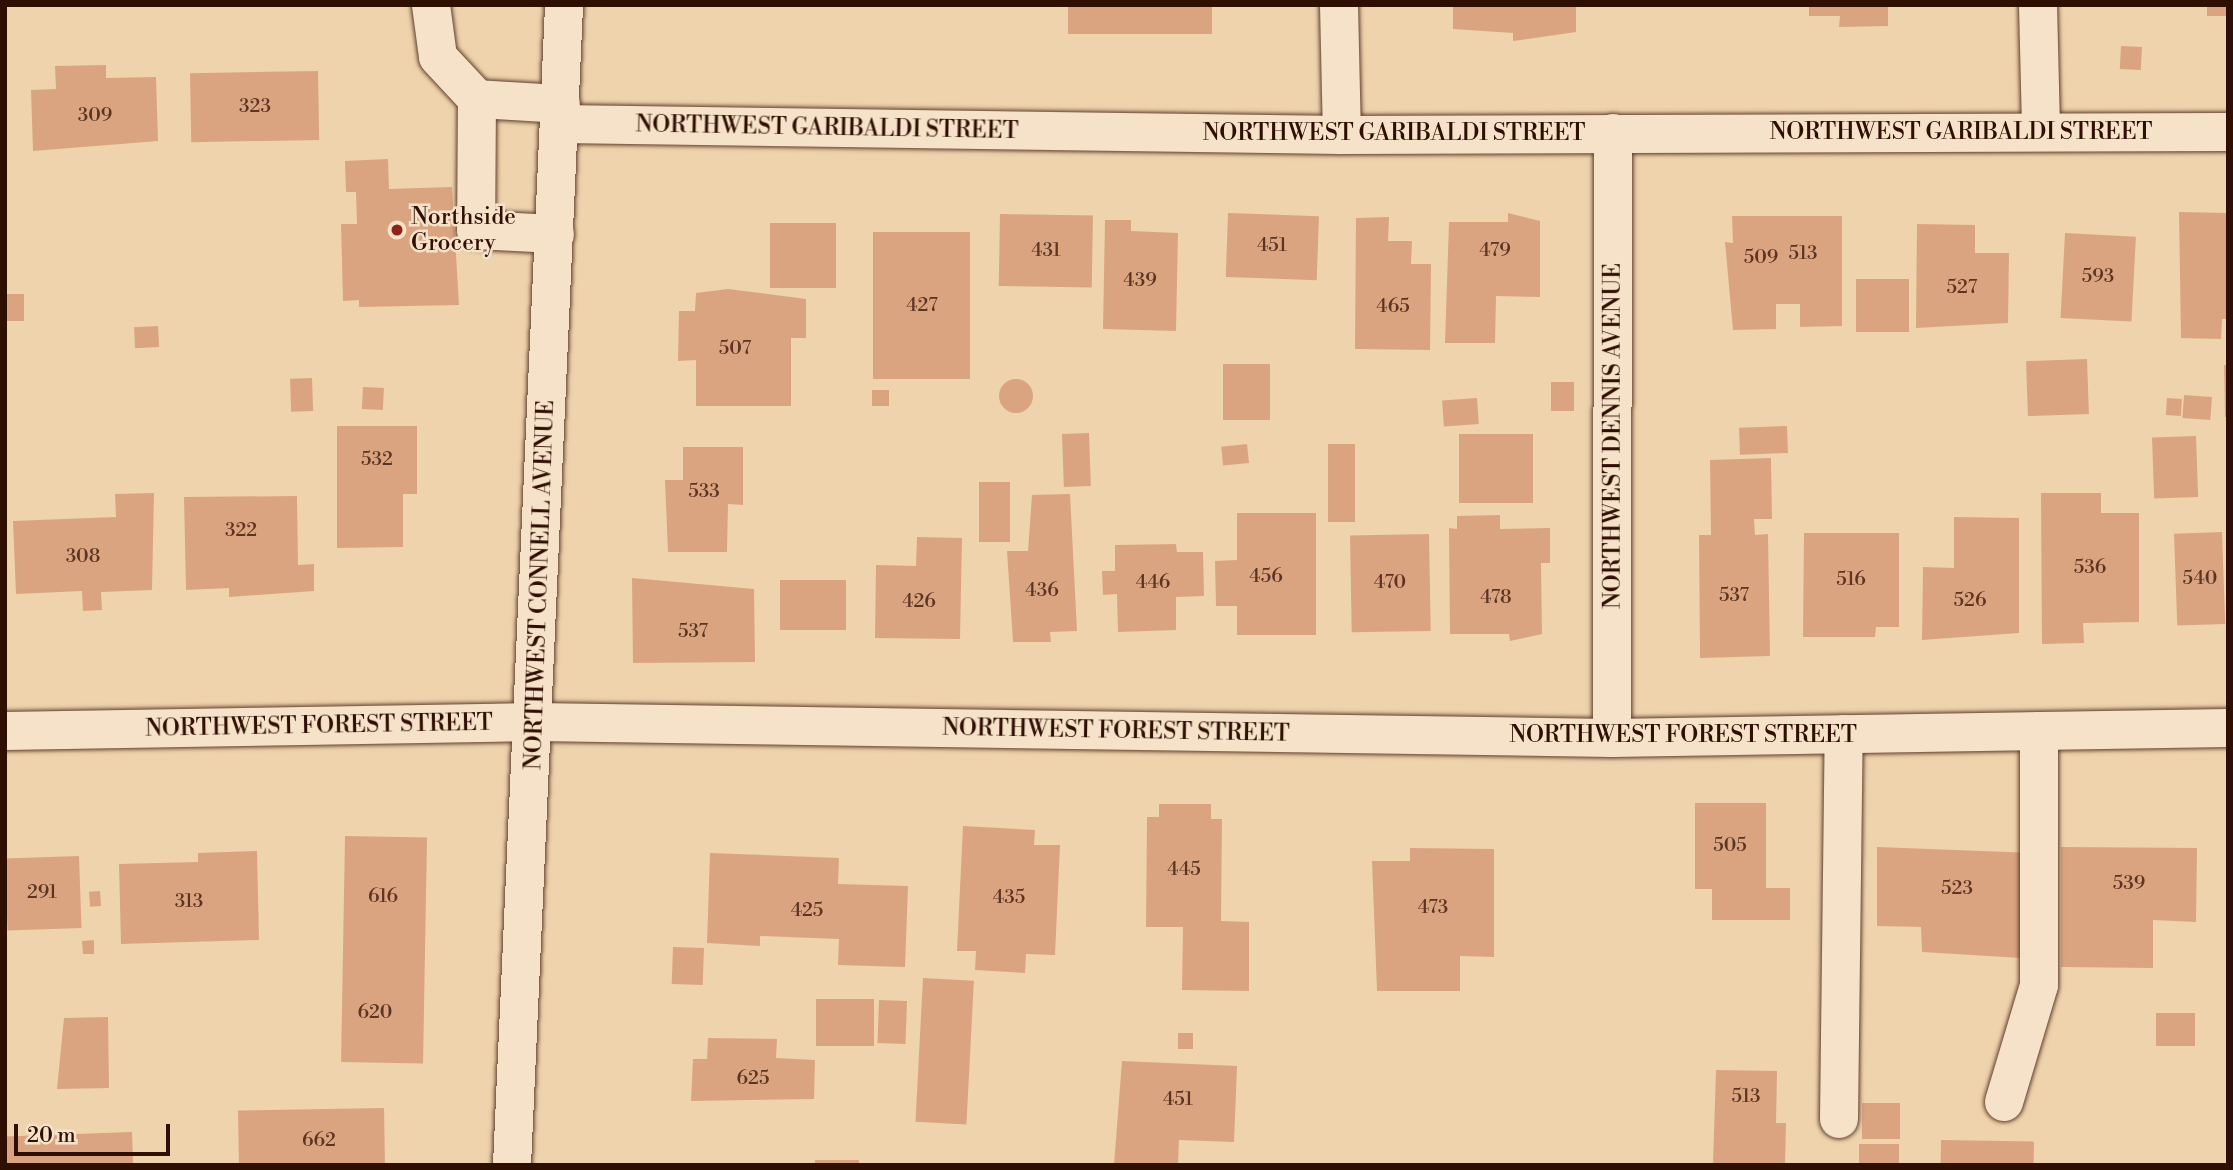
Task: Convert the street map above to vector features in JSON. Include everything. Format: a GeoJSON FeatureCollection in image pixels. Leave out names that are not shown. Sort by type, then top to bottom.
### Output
{"type":"FeatureCollection","features":[{"type":"Feature","properties":{"kind":"street"},"geometry":{"type":"LineString","coordinates":[[431,5],[438,57],[477,99],[475,230],[555,233]]}},
{"type":"Feature","properties":{"kind":"street","name":"NORTHWEST CONNELL AVENUE"},"geometry":{"type":"LineString","coordinates":[[512,1165],[535,722],[564,5]]}},
{"type":"Feature","properties":{"kind":"street"},"geometry":{"type":"LineString","coordinates":[[1339,5],[1342,135]]}},
{"type":"Feature","properties":{"kind":"street"},"geometry":{"type":"LineString","coordinates":[[2038,5],[2041,131]]}},
{"type":"Feature","properties":{"kind":"street","name":"NORTHWEST GARIBALDI STREET"},"geometry":{"type":"LineString","coordinates":[[477,99],[560,114],[1342,135],[2228,132]]}},
{"type":"Feature","properties":{"kind":"street","name":"NORTHWEST DENNIS AVENUE"},"geometry":{"type":"LineString","coordinates":[[1612,738],[1613,133]]}},
{"type":"Feature","properties":{"kind":"street","name":"NORTHWEST FOREST STREET"},"geometry":{"type":"LineString","coordinates":[[5,731],[535,722],[1612,738],[2228,728]]}},
{"type":"Feature","properties":{"kind":"street"},"geometry":{"type":"LineString","coordinates":[[2004,1102],[2039,985],[2039,731]]}},
{"type":"Feature","properties":{"kind":"street"},"geometry":{"type":"LineString","coordinates":[[1839,1119],[1844,734]]}},
{"type":"Feature","properties":{"kind":"building"},"geometry":{"type":"Polygon","coordinates":[[[1068,5],[1212,5],[1212,34],[1068,34],[1068,5]]]}},
{"type":"Feature","properties":{"kind":"building"},"geometry":{"type":"Polygon","coordinates":[[[1453,5],[1576,5],[1576,32],[1513,41],[1513,33],[1453,29],[1453,5]]]}},
{"type":"Feature","properties":{"kind":"building"},"geometry":{"type":"Polygon","coordinates":[[[1809,5],[1888,5],[1888,26],[1839,27],[1840,16],[1809,16],[1809,5]]]}},
{"type":"Feature","properties":{"kind":"building"},"geometry":{"type":"Polygon","coordinates":[[[2207,5],[2228,5],[2228,16],[2207,16],[2207,5]]]}},
{"type":"Feature","properties":{"kind":"building"},"geometry":{"type":"Polygon","coordinates":[[[2121,46],[2142,47],[2141,70],[2120,69],[2121,46]]]}},
{"type":"Feature","properties":{"kind":"building"},"geometry":{"type":"Polygon","coordinates":[[[106,65],[106,78],[156,77],[158,141],[33,151],[31,90],[56,89],[55,66],[106,65]]]}},
{"type":"Feature","properties":{"kind":"building"},"geometry":{"type":"Polygon","coordinates":[[[318,71],[319,140],[191,142],[190,73],[318,71]]]}},
{"type":"Feature","properties":{"kind":"building","name":"Northside Grocery"},"geometry":{"type":"Polygon","coordinates":[[[388,159],[389,189],[452,187],[459,305],[359,307],[359,300],[343,301],[341,224],[357,224],[356,192],[346,192],[345,161],[388,159]]]}},
{"type":"Feature","properties":{"kind":"building"},"geometry":{"type":"Polygon","coordinates":[[[2179,212],[2228,213],[2228,319],[2222,319],[2221,339],[2181,338],[2179,212]]]}},
{"type":"Feature","properties":{"kind":"building"},"geometry":{"type":"Polygon","coordinates":[[[1228,213],[1319,216],[1317,280],[1226,277],[1228,213]]]}},
{"type":"Feature","properties":{"kind":"building"},"geometry":{"type":"Polygon","coordinates":[[[1508,213],[1540,221],[1540,297],[1496,296],[1495,343],[1445,343],[1449,222],[1508,222],[1508,213]]]}},
{"type":"Feature","properties":{"kind":"building"},"geometry":{"type":"Polygon","coordinates":[[[1000,214],[1093,216],[1092,288],[999,286],[1000,214]]]}},
{"type":"Feature","properties":{"kind":"building"},"geometry":{"type":"Polygon","coordinates":[[[1732,216],[1842,216],[1842,326],[1800,327],[1800,304],[1776,304],[1776,329],[1733,330],[1725,242],[1733,243],[1732,216]]]}},
{"type":"Feature","properties":{"kind":"building"},"geometry":{"type":"Polygon","coordinates":[[[1389,217],[1388,241],[1412,241],[1411,264],[1431,264],[1430,350],[1355,349],[1356,218],[1389,217]]]}},
{"type":"Feature","properties":{"kind":"building"},"geometry":{"type":"Polygon","coordinates":[[[1105,220],[1131,220],[1131,231],[1178,233],[1176,331],[1103,329],[1105,220]]]}},
{"type":"Feature","properties":{"kind":"building"},"geometry":{"type":"Polygon","coordinates":[[[770,223],[836,223],[836,288],[770,288],[770,223]]]}},
{"type":"Feature","properties":{"kind":"building"},"geometry":{"type":"Polygon","coordinates":[[[1917,224],[1975,225],[1975,253],[2009,253],[2008,323],[1916,328],[1917,224]]]}},
{"type":"Feature","properties":{"kind":"building"},"geometry":{"type":"Polygon","coordinates":[[[873,232],[970,232],[970,379],[873,379],[873,232]]]}},
{"type":"Feature","properties":{"kind":"building"},"geometry":{"type":"Polygon","coordinates":[[[2065,233],[2136,237],[2131,322],[2061,318],[2065,233]]]}},
{"type":"Feature","properties":{"kind":"building"},"geometry":{"type":"Polygon","coordinates":[[[1856,279],[1909,279],[1909,332],[1856,332],[1856,279]]]}},
{"type":"Feature","properties":{"kind":"building"},"geometry":{"type":"Polygon","coordinates":[[[728,289],[806,299],[806,338],[791,338],[791,406],[696,406],[696,360],[678,361],[679,311],[695,311],[696,293],[728,289]]]}},
{"type":"Feature","properties":{"kind":"building"},"geometry":{"type":"Polygon","coordinates":[[[5,294],[24,294],[24,321],[5,321],[5,294]]]}},
{"type":"Feature","properties":{"kind":"building"},"geometry":{"type":"Polygon","coordinates":[[[158,326],[159,347],[135,348],[134,327],[158,326]]]}},
{"type":"Feature","properties":{"kind":"building"},"geometry":{"type":"Polygon","coordinates":[[[2087,359],[2089,414],[2028,416],[2026,361],[2087,359]]]}},
{"type":"Feature","properties":{"kind":"building"},"geometry":{"type":"Polygon","coordinates":[[[1223,364],[1270,364],[1270,420],[1223,420],[1223,364]]]}},
{"type":"Feature","properties":{"kind":"building"},"geometry":{"type":"Polygon","coordinates":[[[2224,365],[2228,365],[2228,417],[2225,417],[2224,365]]]}},
{"type":"Feature","properties":{"kind":"building"},"geometry":{"type":"Polygon","coordinates":[[[312,378],[313,411],[291,412],[290,379],[312,378]]]}},
{"type":"Feature","properties":{"kind":"building"},"geometry":{"type":"Polygon","coordinates":[[[1016,379],[1028,384],[1033,396],[1028,408],[1016,413],[1004,408],[999,396],[1004,384],[1016,379]]]}},
{"type":"Feature","properties":{"kind":"building"},"geometry":{"type":"Polygon","coordinates":[[[1551,382],[1574,382],[1574,411],[1551,411],[1551,382]]]}},
{"type":"Feature","properties":{"kind":"building"},"geometry":{"type":"Polygon","coordinates":[[[363,387],[384,388],[383,410],[362,409],[363,387]]]}},
{"type":"Feature","properties":{"kind":"building"},"geometry":{"type":"Polygon","coordinates":[[[872,390],[889,390],[889,406],[872,406],[872,390]]]}},
{"type":"Feature","properties":{"kind":"building"},"geometry":{"type":"Polygon","coordinates":[[[2184,395],[2212,397],[2210,420],[2182,418],[2184,395]]]}},
{"type":"Feature","properties":{"kind":"building"},"geometry":{"type":"Polygon","coordinates":[[[1477,398],[1479,424],[1444,426],[1442,400],[1477,398]]]}},
{"type":"Feature","properties":{"kind":"building"},"geometry":{"type":"Polygon","coordinates":[[[2167,398],[2182,399],[2181,416],[2166,415],[2167,398]]]}},
{"type":"Feature","properties":{"kind":"building"},"geometry":{"type":"Polygon","coordinates":[[[337,426],[417,426],[417,494],[403,494],[403,547],[337,548],[337,426]]]}},
{"type":"Feature","properties":{"kind":"building"},"geometry":{"type":"Polygon","coordinates":[[[1787,426],[1788,453],[1740,455],[1739,428],[1787,426]]]}},
{"type":"Feature","properties":{"kind":"building"},"geometry":{"type":"Polygon","coordinates":[[[1089,433],[1091,486],[1064,487],[1062,434],[1089,433]]]}},
{"type":"Feature","properties":{"kind":"building"},"geometry":{"type":"Polygon","coordinates":[[[1459,434],[1533,434],[1533,503],[1459,503],[1459,434]]]}},
{"type":"Feature","properties":{"kind":"building"},"geometry":{"type":"Polygon","coordinates":[[[2196,436],[2198,497],[2154,498],[2152,438],[2196,436]]]}},
{"type":"Feature","properties":{"kind":"building"},"geometry":{"type":"Polygon","coordinates":[[[1247,444],[1249,463],[1223,466],[1221,447],[1247,444]]]}},
{"type":"Feature","properties":{"kind":"building"},"geometry":{"type":"Polygon","coordinates":[[[1328,444],[1355,444],[1355,522],[1328,522],[1328,444]]]}},
{"type":"Feature","properties":{"kind":"building"},"geometry":{"type":"Polygon","coordinates":[[[683,447],[743,447],[743,505],[728,504],[727,552],[668,552],[665,480],[683,480],[683,447]]]}},
{"type":"Feature","properties":{"kind":"building"},"geometry":{"type":"Polygon","coordinates":[[[1771,458],[1772,519],[1754,519],[1755,535],[1768,534],[1770,656],[1700,658],[1699,535],[1711,535],[1710,460],[1771,458]]]}},
{"type":"Feature","properties":{"kind":"building"},"geometry":{"type":"Polygon","coordinates":[[[979,482],[1010,482],[1010,542],[979,542],[979,482]]]}},
{"type":"Feature","properties":{"kind":"building"},"geometry":{"type":"Polygon","coordinates":[[[154,493],[152,590],[101,592],[102,610],[83,611],[82,591],[16,594],[13,521],[116,517],[115,494],[154,493]]]}},
{"type":"Feature","properties":{"kind":"building"},"geometry":{"type":"Polygon","coordinates":[[[2041,493],[2101,493],[2101,513],[2139,513],[2139,622],[2083,623],[2084,643],[2042,644],[2041,493]]]}},
{"type":"Feature","properties":{"kind":"building"},"geometry":{"type":"Polygon","coordinates":[[[1070,494],[1077,631],[1050,632],[1051,642],[1013,642],[1007,551],[1028,551],[1032,495],[1070,494]]]}},
{"type":"Feature","properties":{"kind":"building"},"geometry":{"type":"Polygon","coordinates":[[[297,496],[298,565],[314,564],[314,591],[229,597],[229,588],[186,590],[184,497],[297,496]]]}},
{"type":"Feature","properties":{"kind":"building"},"geometry":{"type":"Polygon","coordinates":[[[1237,513],[1316,513],[1316,635],[1237,635],[1237,606],[1216,606],[1215,561],[1237,560],[1237,513]]]}},
{"type":"Feature","properties":{"kind":"building"},"geometry":{"type":"Polygon","coordinates":[[[1500,515],[1500,529],[1550,528],[1550,563],[1541,563],[1542,634],[1510,641],[1509,634],[1450,634],[1449,528],[1457,529],[1457,516],[1500,515]]]}},
{"type":"Feature","properties":{"kind":"building"},"geometry":{"type":"Polygon","coordinates":[[[1954,517],[2019,518],[2019,633],[1922,640],[1923,567],[1954,568],[1954,517]]]}},
{"type":"Feature","properties":{"kind":"building"},"geometry":{"type":"Polygon","coordinates":[[[2222,532],[2225,624],[2177,626],[2174,534],[2222,532]]]}},
{"type":"Feature","properties":{"kind":"building"},"geometry":{"type":"Polygon","coordinates":[[[1804,533],[1899,533],[1899,627],[1876,627],[1875,637],[1803,637],[1804,533]]]}},
{"type":"Feature","properties":{"kind":"building"},"geometry":{"type":"Polygon","coordinates":[[[1429,534],[1431,631],[1352,632],[1350,535],[1429,534]]]}},
{"type":"Feature","properties":{"kind":"building"},"geometry":{"type":"Polygon","coordinates":[[[917,537],[962,538],[960,639],[875,638],[876,565],[916,566],[917,537]]]}},
{"type":"Feature","properties":{"kind":"building"},"geometry":{"type":"Polygon","coordinates":[[[1176,544],[1177,552],[1203,552],[1204,596],[1176,597],[1176,630],[1118,632],[1117,594],[1103,595],[1102,571],[1115,571],[1115,545],[1176,544]]]}},
{"type":"Feature","properties":{"kind":"building"},"geometry":{"type":"Polygon","coordinates":[[[632,578],[754,589],[755,662],[633,663],[632,578]]]}},
{"type":"Feature","properties":{"kind":"building"},"geometry":{"type":"Polygon","coordinates":[[[780,580],[846,580],[846,630],[780,630],[780,580]]]}},
{"type":"Feature","properties":{"kind":"building"},"geometry":{"type":"Polygon","coordinates":[[[1695,803],[1766,803],[1766,888],[1790,888],[1790,920],[1712,920],[1712,889],[1695,889],[1695,803]]]}},
{"type":"Feature","properties":{"kind":"building"},"geometry":{"type":"Polygon","coordinates":[[[1159,804],[1211,804],[1211,819],[1222,819],[1221,921],[1249,922],[1249,991],[1182,990],[1183,927],[1146,927],[1147,817],[1159,817],[1159,804]]]}},
{"type":"Feature","properties":{"kind":"building"},"geometry":{"type":"Polygon","coordinates":[[[963,826],[1035,830],[1034,845],[1060,845],[1055,955],[1026,954],[1025,973],[975,970],[976,951],[957,951],[963,826]]]}},
{"type":"Feature","properties":{"kind":"building"},"geometry":{"type":"Polygon","coordinates":[[[345,836],[427,837],[423,1063],[341,1062],[345,836]]]}},
{"type":"Feature","properties":{"kind":"building"},"geometry":{"type":"Polygon","coordinates":[[[1877,847],[2036,853],[2037,959],[1922,952],[1921,927],[1877,926],[1877,847]]]}},
{"type":"Feature","properties":{"kind":"building"},"geometry":{"type":"Polygon","coordinates":[[[2061,847],[2197,848],[2196,922],[2153,920],[2153,968],[2061,967],[2061,847]]]}},
{"type":"Feature","properties":{"kind":"building"},"geometry":{"type":"Polygon","coordinates":[[[1410,848],[1494,849],[1494,957],[1460,956],[1460,991],[1377,991],[1372,861],[1410,861],[1410,848]]]}},
{"type":"Feature","properties":{"kind":"building"},"geometry":{"type":"Polygon","coordinates":[[[257,851],[259,940],[121,944],[119,864],[198,862],[198,853],[257,851]]]}},
{"type":"Feature","properties":{"kind":"building"},"geometry":{"type":"Polygon","coordinates":[[[710,853],[839,858],[838,884],[908,886],[905,967],[838,965],[839,939],[760,936],[760,946],[707,943],[710,853]]]}},
{"type":"Feature","properties":{"kind":"building"},"geometry":{"type":"Polygon","coordinates":[[[79,856],[82,928],[8,931],[5,859],[79,856]]]}},
{"type":"Feature","properties":{"kind":"building"},"geometry":{"type":"Polygon","coordinates":[[[100,891],[101,906],[90,907],[89,892],[100,891]]]}},
{"type":"Feature","properties":{"kind":"building"},"geometry":{"type":"Polygon","coordinates":[[[94,940],[94,954],[83,954],[82,941],[94,940]]]}},
{"type":"Feature","properties":{"kind":"building"},"geometry":{"type":"Polygon","coordinates":[[[673,947],[704,948],[703,985],[672,984],[673,947]]]}},
{"type":"Feature","properties":{"kind":"building"},"geometry":{"type":"Polygon","coordinates":[[[923,978],[974,981],[966,1124],[915,1122],[923,978]]]}},
{"type":"Feature","properties":{"kind":"building"},"geometry":{"type":"Polygon","coordinates":[[[816,999],[874,999],[874,1046],[816,1046],[816,999]]]}},
{"type":"Feature","properties":{"kind":"building"},"geometry":{"type":"Polygon","coordinates":[[[879,1000],[907,1001],[905,1044],[877,1043],[879,1000]]]}},
{"type":"Feature","properties":{"kind":"building"},"geometry":{"type":"Polygon","coordinates":[[[2156,1013],[2195,1013],[2195,1046],[2156,1046],[2156,1013]]]}},
{"type":"Feature","properties":{"kind":"building"},"geometry":{"type":"Polygon","coordinates":[[[108,1017],[109,1088],[57,1089],[64,1018],[108,1017]]]}},
{"type":"Feature","properties":{"kind":"building"},"geometry":{"type":"Polygon","coordinates":[[[1178,1033],[1193,1033],[1193,1049],[1178,1049],[1178,1033]]]}},
{"type":"Feature","properties":{"kind":"building"},"geometry":{"type":"Polygon","coordinates":[[[708,1038],[777,1039],[776,1058],[815,1060],[814,1099],[691,1101],[693,1059],[707,1059],[708,1038]]]}},
{"type":"Feature","properties":{"kind":"building"},"geometry":{"type":"Polygon","coordinates":[[[1122,1061],[1237,1066],[1234,1142],[1179,1140],[1178,1165],[1114,1165],[1122,1061]]]}},
{"type":"Feature","properties":{"kind":"building"},"geometry":{"type":"Polygon","coordinates":[[[1716,1070],[1777,1071],[1776,1123],[1786,1123],[1785,1165],[1713,1165],[1716,1070]]]}},
{"type":"Feature","properties":{"kind":"building"},"geometry":{"type":"Polygon","coordinates":[[[1862,1103],[1900,1103],[1900,1139],[1862,1139],[1862,1103]]]}},
{"type":"Feature","properties":{"kind":"building"},"geometry":{"type":"Polygon","coordinates":[[[384,1108],[385,1165],[239,1165],[238,1111],[384,1108]]]}},
{"type":"Feature","properties":{"kind":"building"},"geometry":{"type":"Polygon","coordinates":[[[132,1132],[133,1165],[6,1165],[5,1136],[132,1132]]]}},
{"type":"Feature","properties":{"kind":"building"},"geometry":{"type":"Polygon","coordinates":[[[1941,1140],[2034,1142],[2034,1165],[1941,1165],[1941,1140]]]}},
{"type":"Feature","properties":{"kind":"building"},"geometry":{"type":"Polygon","coordinates":[[[1859,1144],[1899,1144],[1899,1165],[1859,1165],[1859,1144]]]}},
{"type":"Feature","properties":{"kind":"building"},"geometry":{"type":"Polygon","coordinates":[[[815,1160],[859,1160],[859,1165],[815,1165],[815,1160]]]}},
{"type":"Feature","properties":{"kind":"place","name":"Northside Grocery"},"geometry":{"type":"Point","coordinates":[397,230]}}]}
